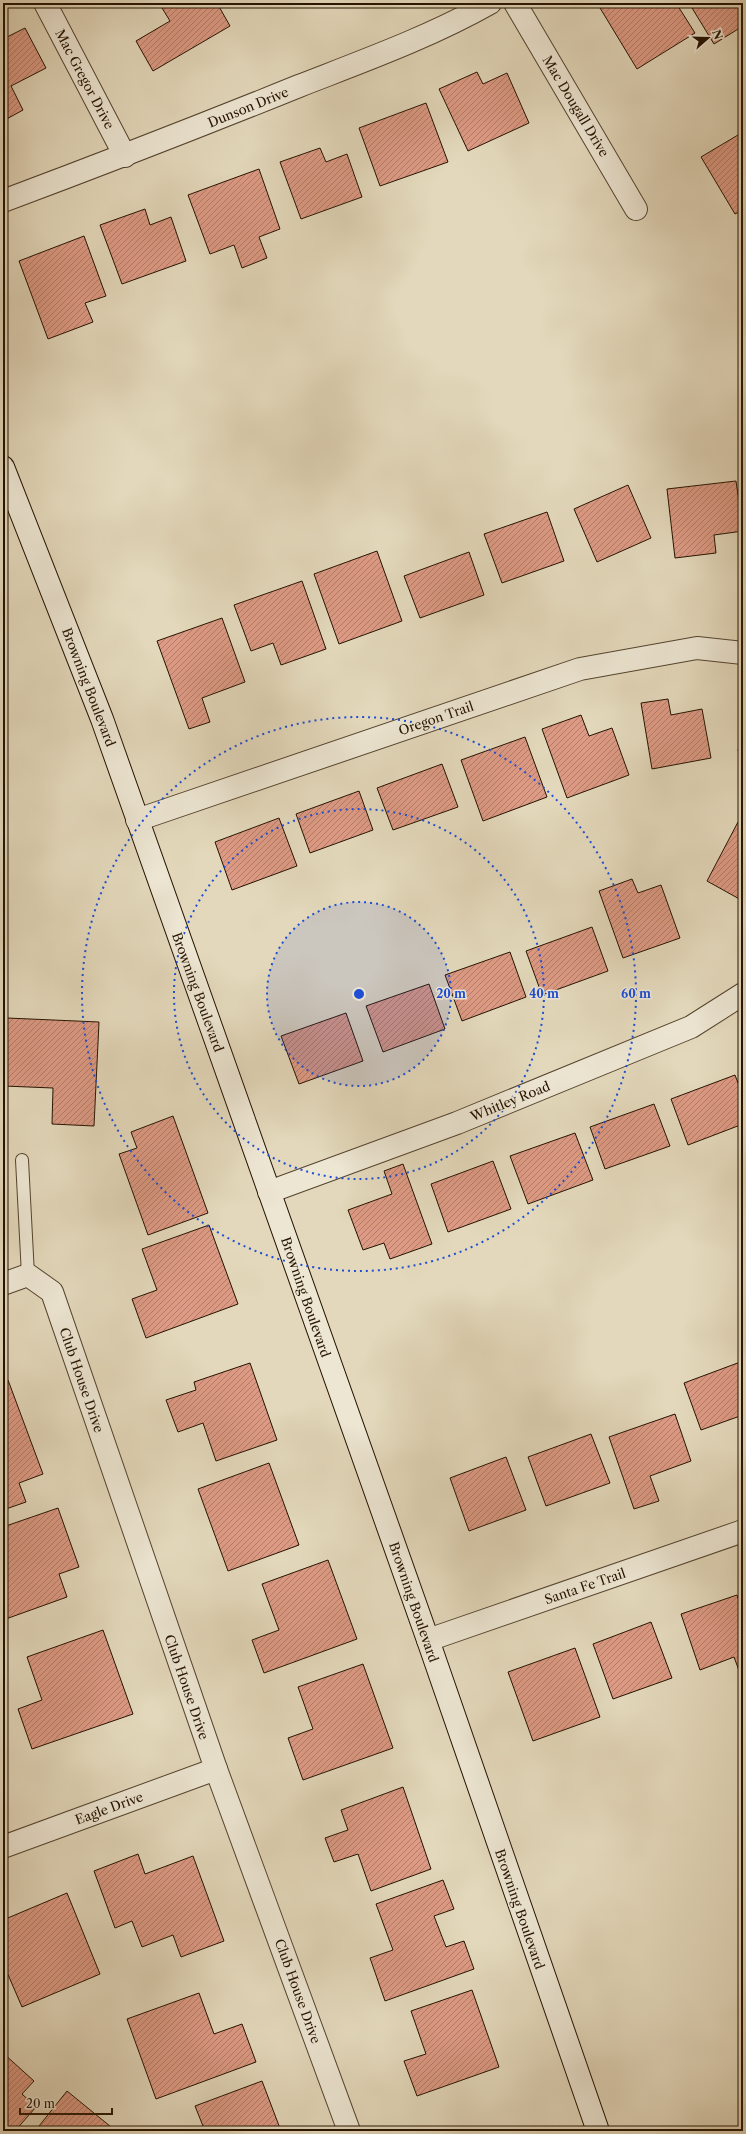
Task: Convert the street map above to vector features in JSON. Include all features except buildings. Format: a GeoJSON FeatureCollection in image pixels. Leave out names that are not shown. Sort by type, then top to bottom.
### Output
{"type":"FeatureCollection","features":[{"type":"Feature","properties":{"kind":"street","name":"Mac Gregor Drive"},"geometry":{"type":"LineString","coordinates":[[45,3],[125,156]]}},
{"type":"Feature","properties":{"kind":"street","name":"Dunson Drive"},"geometry":{"type":"LineString","coordinates":[[3,201],[125,156],[383,52],[470,14],[490,3]]}},
{"type":"Feature","properties":{"kind":"street","name":"Mac Dougall Drive"},"geometry":{"type":"LineString","coordinates":[[515,3],[636,209]]}},
{"type":"Feature","properties":{"kind":"street","name":"Browning Boulevard"},"geometry":{"type":"LineString","coordinates":[[3,467],[102,719],[428,1640],[596,2130]]}},
{"type":"Feature","properties":{"kind":"street","name":"Oregon Trail"},"geometry":{"type":"LineString","coordinates":[[137,820],[580,669],[697,648],[743,652]]}},
{"type":"Feature","properties":{"kind":"street","name":"Whitley Road"},"geometry":{"type":"LineString","coordinates":[[269,1192],[457,1123],[690,1027],[743,994]]}},
{"type":"Feature","properties":{"kind":"street"},"geometry":{"type":"LineString","coordinates":[[3,1284],[28,1275]]}},
{"type":"Feature","properties":{"kind":"street","name":"Club House Drive"},"geometry":{"type":"LineString","coordinates":[[28,1275],[52,1292],[216,1769],[349,2131]]}},
{"type":"Feature","properties":{"kind":"street","name":"Santa Fe Trail"},"geometry":{"type":"LineString","coordinates":[[428,1640],[743,1531]]}},
{"type":"Feature","properties":{"kind":"street","name":"Eagle Drive"},"geometry":{"type":"LineString","coordinates":[[3,1847],[216,1769]]}},
{"type":"Feature","properties":{"kind":"lane"},"geometry":{"type":"LineString","coordinates":[[22,1160],[28,1275]]}}]}
